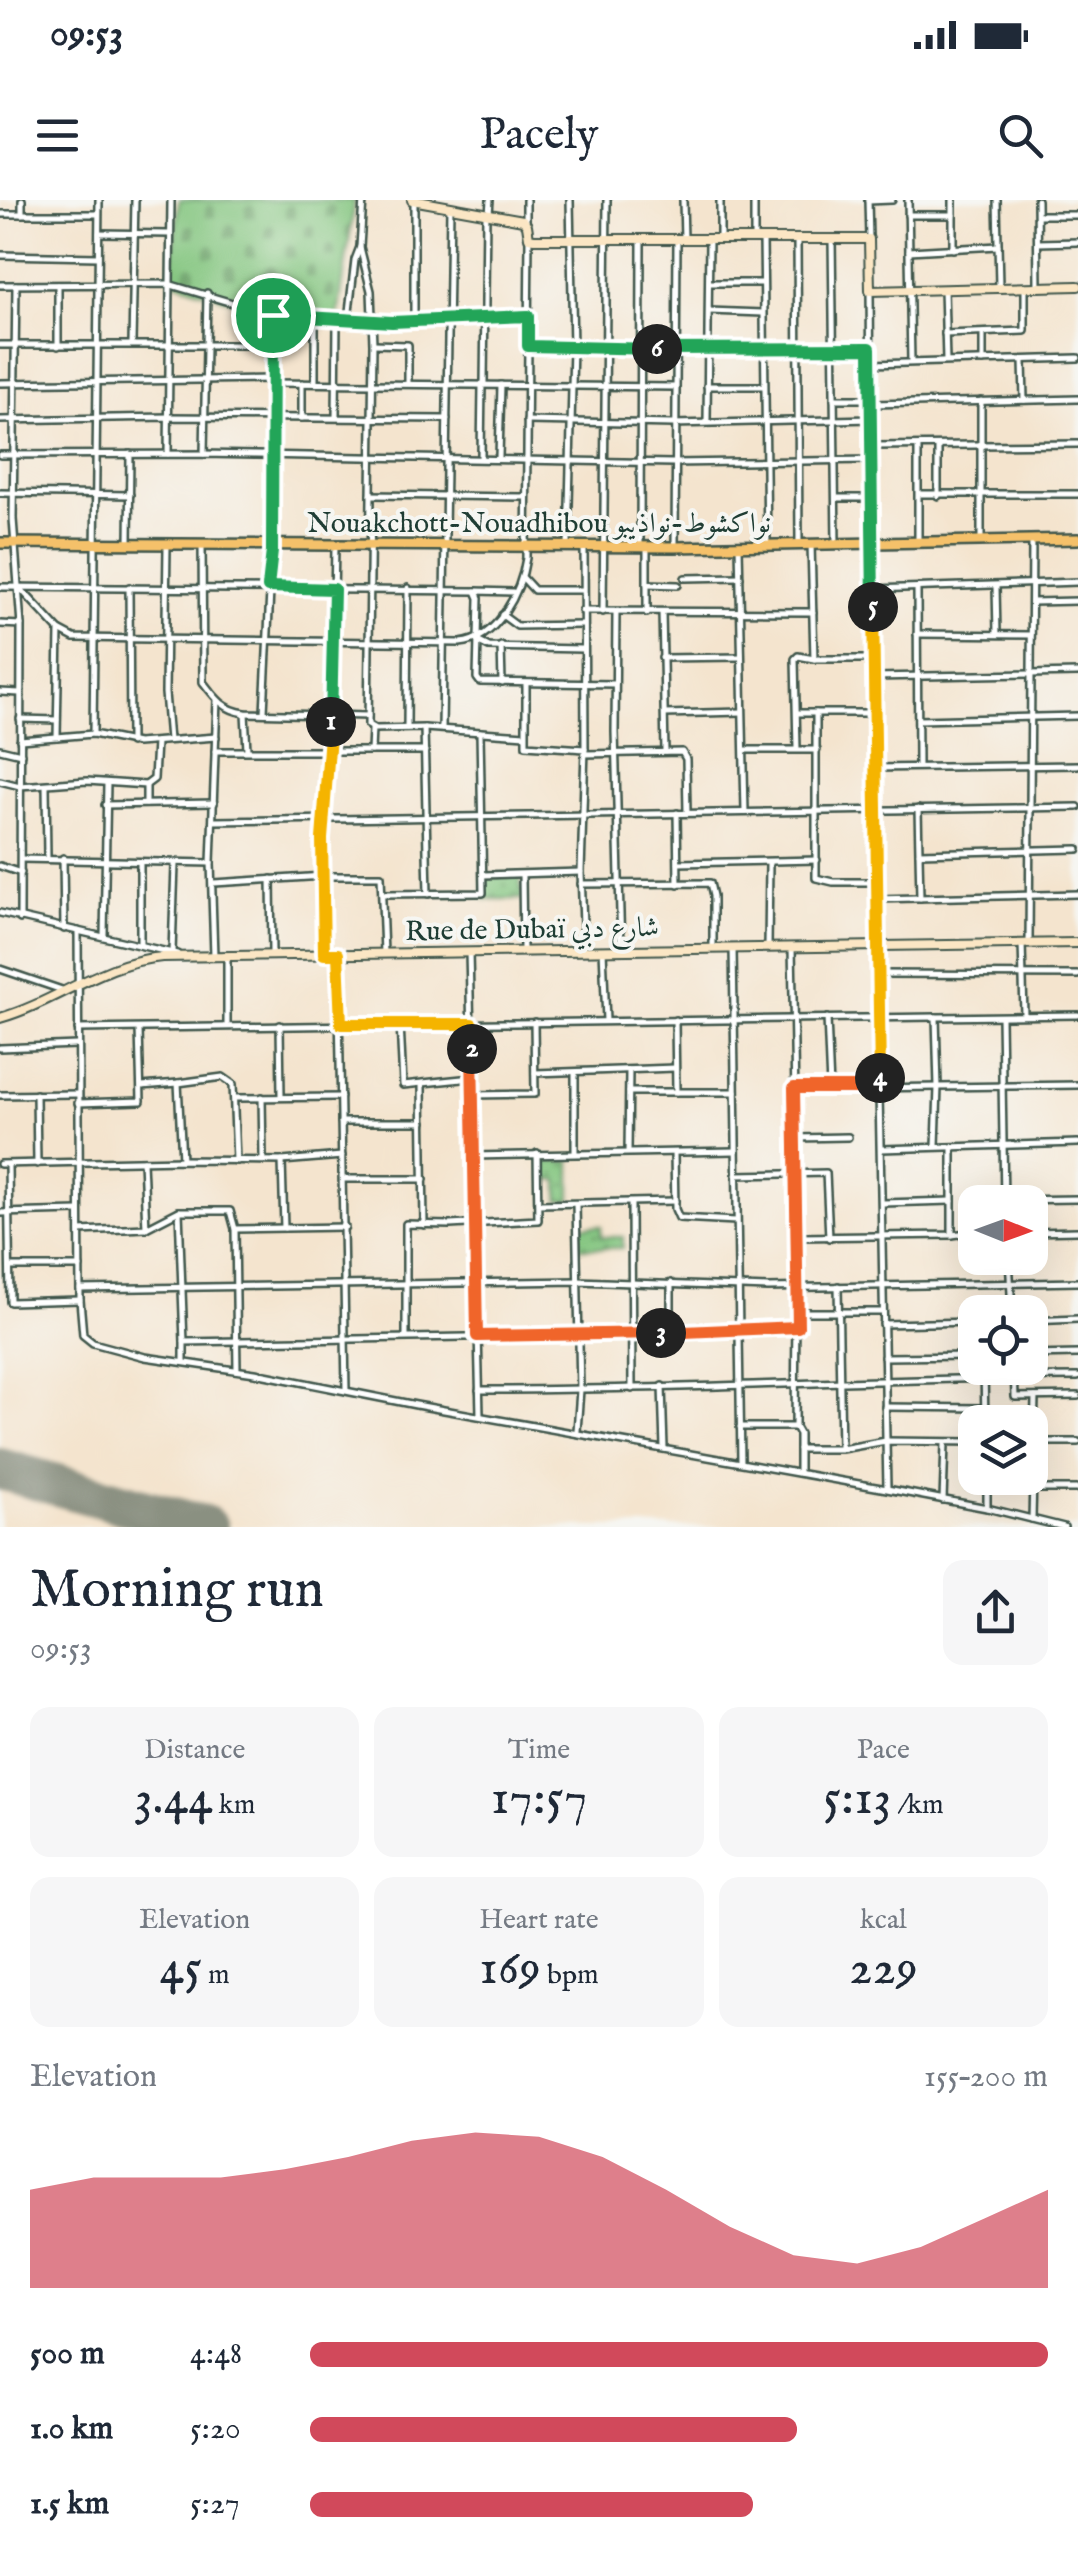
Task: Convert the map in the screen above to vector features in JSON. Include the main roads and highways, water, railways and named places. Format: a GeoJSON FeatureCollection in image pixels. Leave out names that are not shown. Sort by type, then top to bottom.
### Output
{"type":"FeatureCollection","features":[{"type":"Feature","properties":{"kind":"highway","name":"Nouakchott-Nouadhibou نواكشوط-نواذيبو"},"geometry":{"type":"LineString","coordinates":[[0,543],[674,547],[1078,539]]}}]}
